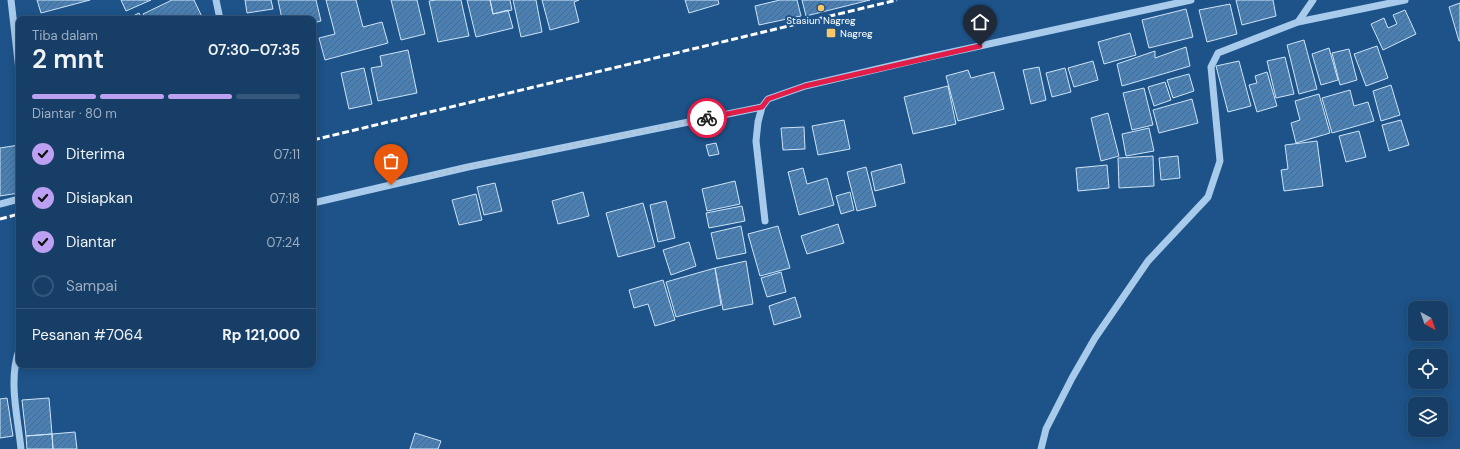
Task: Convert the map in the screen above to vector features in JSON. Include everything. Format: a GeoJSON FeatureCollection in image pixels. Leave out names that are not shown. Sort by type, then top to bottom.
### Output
{"type":"FeatureCollection","features":[{"type":"Feature","properties":{"kind":"street"},"geometry":{"type":"LineString","coordinates":[[11,0],[16,44]]}},
{"type":"Feature","properties":{"kind":"street"},"geometry":{"type":"LineString","coordinates":[[216,0],[219,16]]}},
{"type":"Feature","properties":{"kind":"street"},"geometry":{"type":"LineString","coordinates":[[765,221],[756,140],[758,122],[762,107],[768,99],[805,86],[920,59],[1191,0]]}},
{"type":"Feature","properties":{"kind":"street"},"geometry":{"type":"LineString","coordinates":[[1298,22],[1312,0]]}},
{"type":"Feature","properties":{"kind":"street"},"geometry":{"type":"LineString","coordinates":[[1041,449],[1046,429],[1072,378],[1095,338],[1148,261],[1208,197],[1220,161],[1211,67],[1218,53],[1298,22],[1405,0]]}},
{"type":"Feature","properties":{"kind":"street"},"geometry":{"type":"LineString","coordinates":[[316,202],[468,167],[762,107]]}},
{"type":"Feature","properties":{"kind":"street"},"geometry":{"type":"LineString","coordinates":[[0,204],[16,200]]}},
{"type":"Feature","properties":{"kind":"street"},"geometry":{"type":"LineString","coordinates":[[16,366],[14,386],[22,449]]}},
{"type":"Feature","properties":{"kind":"building"},"geometry":{"type":"Polygon","coordinates":[[[37,0],[90,0],[41,13],[37,0]]]}},
{"type":"Feature","properties":{"kind":"building"},"geometry":{"type":"Polygon","coordinates":[[[121,0],[151,0],[126,11],[121,0]]]}},
{"type":"Feature","properties":{"kind":"building"},"geometry":{"type":"Polygon","coordinates":[[[172,0],[194,0],[202,16],[144,16],[143,14],[172,0]]]}},
{"type":"Feature","properties":{"kind":"building"},"geometry":{"type":"Polygon","coordinates":[[[245,0],[271,0],[273,9],[247,13],[245,0]]]}},
{"type":"Feature","properties":{"kind":"building"},"geometry":{"type":"Polygon","coordinates":[[[278,0],[316,0],[321,21],[316,22],[316,16],[281,16],[278,0]]]}},
{"type":"Feature","properties":{"kind":"building"},"geometry":{"type":"Polygon","coordinates":[[[326,0],[356,0],[363,27],[382,22],[388,43],[325,60],[319,38],[335,34],[326,0]]]}},
{"type":"Feature","properties":{"kind":"building"},"geometry":{"type":"Polygon","coordinates":[[[391,0],[417,0],[425,34],[401,40],[391,0]]]}},
{"type":"Feature","properties":{"kind":"building"},"geometry":{"type":"Polygon","coordinates":[[[461,0],[469,36],[438,42],[429,1],[461,0]]]}},
{"type":"Feature","properties":{"kind":"building"},"geometry":{"type":"Polygon","coordinates":[[[467,0],[490,0],[493,14],[508,10],[513,28],[476,37],[467,0]]]}},
{"type":"Feature","properties":{"kind":"building"},"geometry":{"type":"Polygon","coordinates":[[[490,0],[510,0],[512,10],[493,14],[490,0]]]}},
{"type":"Feature","properties":{"kind":"building"},"geometry":{"type":"Polygon","coordinates":[[[513,0],[536,0],[542,32],[521,37],[513,0]]]}},
{"type":"Feature","properties":{"kind":"building"},"geometry":{"type":"Polygon","coordinates":[[[542,0],[579,0],[574,2],[579,22],[550,30],[542,0]]]}},
{"type":"Feature","properties":{"kind":"building"},"geometry":{"type":"Polygon","coordinates":[[[685,0],[718,0],[719,4],[689,13],[685,0]]]}},
{"type":"Feature","properties":{"kind":"building"},"geometry":{"type":"Polygon","coordinates":[[[780,0],[797,0],[801,16],[759,25],[755,6],[780,0]]]}},
{"type":"Feature","properties":{"kind":"building","name":"Stasiun Nagreg"},"geometry":{"type":"Polygon","coordinates":[[[802,0],[870,0],[806,16],[802,0]]]}},
{"type":"Feature","properties":{"kind":"building"},"geometry":{"type":"Polygon","coordinates":[[[1236,0],[1273,0],[1276,16],[1242,25],[1236,0]]]}},
{"type":"Feature","properties":{"kind":"building"},"geometry":{"type":"Polygon","coordinates":[[[1460,3],[1460,41],[1459,41],[1449,7],[1460,3]]]}},
{"type":"Feature","properties":{"kind":"building"},"geometry":{"type":"Polygon","coordinates":[[[1230,4],[1237,34],[1207,42],[1199,10],[1230,4]]]}},
{"type":"Feature","properties":{"kind":"building"},"geometry":{"type":"Polygon","coordinates":[[[1186,9],[1193,37],[1149,48],[1142,20],[1186,9]]]}},
{"type":"Feature","properties":{"kind":"building"},"geometry":{"type":"Polygon","coordinates":[[[1405,10],[1416,34],[1383,50],[1371,24],[1384,18],[1388,28],[1397,24],[1393,15],[1405,10]]]}},
{"type":"Feature","properties":{"kind":"building"},"geometry":{"type":"Polygon","coordinates":[[[139,13],[140,16],[133,16],[139,13]]]}},
{"type":"Feature","properties":{"kind":"building"},"geometry":{"type":"Polygon","coordinates":[[[1130,33],[1136,55],[1104,64],[1098,42],[1130,33]]]}},
{"type":"Feature","properties":{"kind":"building"},"geometry":{"type":"Polygon","coordinates":[[[1304,40],[1317,89],[1299,94],[1287,45],[1304,40]]]}},
{"type":"Feature","properties":{"kind":"building"},"geometry":{"type":"Polygon","coordinates":[[[1377,46],[1388,78],[1366,86],[1354,54],[1377,46]]]}},
{"type":"Feature","properties":{"kind":"building"},"geometry":{"type":"Polygon","coordinates":[[[1186,47],[1190,66],[1122,86],[1117,64],[1155,51],[1155,58],[1186,47]]]}},
{"type":"Feature","properties":{"kind":"building"},"geometry":{"type":"Polygon","coordinates":[[[1329,48],[1338,80],[1321,85],[1312,54],[1329,48]]]}},
{"type":"Feature","properties":{"kind":"building"},"geometry":{"type":"Polygon","coordinates":[[[1349,49],[1357,80],[1340,85],[1332,53],[1349,49]]]}},
{"type":"Feature","properties":{"kind":"building"},"geometry":{"type":"Polygon","coordinates":[[[408,50],[417,93],[378,101],[371,68],[382,66],[380,56],[408,50]]]}},
{"type":"Feature","properties":{"kind":"building"},"geometry":{"type":"Polygon","coordinates":[[[1285,57],[1294,94],[1276,98],[1267,61],[1285,57]]]}},
{"type":"Feature","properties":{"kind":"building"},"geometry":{"type":"Polygon","coordinates":[[[1093,61],[1098,80],[1074,87],[1068,68],[1093,61]]]}},
{"type":"Feature","properties":{"kind":"building"},"geometry":{"type":"Polygon","coordinates":[[[1239,61],[1251,106],[1228,112],[1216,66],[1239,61]]]}},
{"type":"Feature","properties":{"kind":"building"},"geometry":{"type":"Polygon","coordinates":[[[1039,67],[1046,100],[1031,104],[1023,70],[1039,67]]]}},
{"type":"Feature","properties":{"kind":"building"},"geometry":{"type":"Polygon","coordinates":[[[364,68],[372,104],[349,109],[341,73],[364,68]]]}},
{"type":"Feature","properties":{"kind":"building"},"geometry":{"type":"Polygon","coordinates":[[[1065,68],[1071,92],[1052,97],[1046,73],[1065,68]]]}},
{"type":"Feature","properties":{"kind":"building"},"geometry":{"type":"Polygon","coordinates":[[[968,70],[971,78],[994,72],[1004,109],[958,121],[946,76],[968,70]]]}},
{"type":"Feature","properties":{"kind":"building"},"geometry":{"type":"Polygon","coordinates":[[[1267,72],[1277,106],[1257,112],[1249,85],[1257,83],[1255,76],[1267,72]]]}},
{"type":"Feature","properties":{"kind":"building"},"geometry":{"type":"Polygon","coordinates":[[[1189,74],[1194,91],[1173,98],[1167,80],[1189,74]]]}},
{"type":"Feature","properties":{"kind":"building"},"geometry":{"type":"Polygon","coordinates":[[[1165,82],[1171,100],[1154,106],[1148,87],[1165,82]]]}},
{"type":"Feature","properties":{"kind":"building"},"geometry":{"type":"Polygon","coordinates":[[[1391,85],[1400,115],[1381,121],[1373,91],[1391,85]]]}},
{"type":"Feature","properties":{"kind":"building"},"geometry":{"type":"Polygon","coordinates":[[[948,86],[956,124],[913,134],[904,97],[948,86]]]}},
{"type":"Feature","properties":{"kind":"building"},"geometry":{"type":"Polygon","coordinates":[[[1144,88],[1153,125],[1132,130],[1123,93],[1144,88]]]}},
{"type":"Feature","properties":{"kind":"building"},"geometry":{"type":"Polygon","coordinates":[[[1350,90],[1354,106],[1368,102],[1374,121],[1332,133],[1322,98],[1350,90]]]}},
{"type":"Feature","properties":{"kind":"building"},"geometry":{"type":"Polygon","coordinates":[[[1319,94],[1330,133],[1296,143],[1291,123],[1300,120],[1295,101],[1319,94]]]}},
{"type":"Feature","properties":{"kind":"building"},"geometry":{"type":"Polygon","coordinates":[[[1192,99],[1198,123],[1159,133],[1153,110],[1192,99]]]}},
{"type":"Feature","properties":{"kind":"building"},"geometry":{"type":"Polygon","coordinates":[[[1108,113],[1119,156],[1101,161],[1091,118],[1108,113]]]}},
{"type":"Feature","properties":{"kind":"building"},"geometry":{"type":"Polygon","coordinates":[[[844,120],[850,149],[818,155],[812,126],[844,120]]]}},
{"type":"Feature","properties":{"kind":"building"},"geometry":{"type":"Polygon","coordinates":[[[1401,120],[1409,145],[1389,151],[1382,125],[1401,120]]]}},
{"type":"Feature","properties":{"kind":"building"},"geometry":{"type":"Polygon","coordinates":[[[804,127],[805,149],[783,150],[781,128],[804,127]]]}},
{"type":"Feature","properties":{"kind":"building"},"geometry":{"type":"Polygon","coordinates":[[[1149,128],[1154,151],[1126,156],[1122,134],[1149,128]]]}},
{"type":"Feature","properties":{"kind":"building"},"geometry":{"type":"Polygon","coordinates":[[[1359,131],[1366,157],[1346,162],[1339,136],[1359,131]]]}},
{"type":"Feature","properties":{"kind":"building"},"geometry":{"type":"Polygon","coordinates":[[[1317,141],[1323,186],[1284,191],[1281,170],[1288,169],[1285,145],[1317,141]]]}},
{"type":"Feature","properties":{"kind":"building"},"geometry":{"type":"Polygon","coordinates":[[[716,143],[719,154],[709,156],[706,145],[716,143]]]}},
{"type":"Feature","properties":{"kind":"building"},"geometry":{"type":"Polygon","coordinates":[[[16,145],[16,193],[0,196],[0,148],[16,145]]]}},
{"type":"Feature","properties":{"kind":"building"},"geometry":{"type":"Polygon","coordinates":[[[1153,156],[1154,186],[1119,188],[1118,158],[1153,156]]]}},
{"type":"Feature","properties":{"kind":"building"},"geometry":{"type":"Polygon","coordinates":[[[1178,156],[1180,178],[1161,180],[1159,158],[1178,156]]]}},
{"type":"Feature","properties":{"kind":"building"},"geometry":{"type":"Polygon","coordinates":[[[901,164],[905,183],[875,191],[871,172],[901,164]]]}},
{"type":"Feature","properties":{"kind":"building"},"geometry":{"type":"Polygon","coordinates":[[[1107,165],[1109,188],[1078,191],[1076,168],[1107,165]]]}},
{"type":"Feature","properties":{"kind":"building"},"geometry":{"type":"Polygon","coordinates":[[[866,167],[876,206],[857,211],[847,172],[866,167]]]}},
{"type":"Feature","properties":{"kind":"building"},"geometry":{"type":"Polygon","coordinates":[[[803,168],[807,184],[827,178],[834,205],[799,215],[788,172],[803,168]]]}},
{"type":"Feature","properties":{"kind":"building"},"geometry":{"type":"Polygon","coordinates":[[[735,181],[740,204],[707,211],[702,189],[735,181]]]}},
{"type":"Feature","properties":{"kind":"building"},"geometry":{"type":"Polygon","coordinates":[[[495,183],[502,211],[484,215],[477,187],[495,183]]]}},
{"type":"Feature","properties":{"kind":"building"},"geometry":{"type":"Polygon","coordinates":[[[583,192],[589,216],[558,224],[552,201],[583,192]]]}},
{"type":"Feature","properties":{"kind":"building"},"geometry":{"type":"Polygon","coordinates":[[[850,192],[854,210],[841,214],[836,196],[850,192]]]}},
{"type":"Feature","properties":{"kind":"building"},"geometry":{"type":"Polygon","coordinates":[[[476,194],[482,220],[459,225],[452,200],[476,194]]]}},
{"type":"Feature","properties":{"kind":"building"},"geometry":{"type":"Polygon","coordinates":[[[666,201],[675,238],[658,242],[650,205],[666,201]]]}},
{"type":"Feature","properties":{"kind":"building"},"geometry":{"type":"Polygon","coordinates":[[[643,203],[655,247],[618,257],[606,213],[643,203]]]}},
{"type":"Feature","properties":{"kind":"building"},"geometry":{"type":"Polygon","coordinates":[[[742,206],[745,221],[709,228],[706,213],[742,206]]]}},
{"type":"Feature","properties":{"kind":"building"},"geometry":{"type":"Polygon","coordinates":[[[838,224],[844,243],[807,254],[801,236],[838,224]]]}},
{"type":"Feature","properties":{"kind":"building"},"geometry":{"type":"Polygon","coordinates":[[[741,226],[746,253],[717,259],[711,233],[741,226]]]}},
{"type":"Feature","properties":{"kind":"building"},"geometry":{"type":"Polygon","coordinates":[[[778,226],[790,268],[760,276],[748,234],[778,226]]]}},
{"type":"Feature","properties":{"kind":"building"},"geometry":{"type":"Polygon","coordinates":[[[689,242],[696,266],[671,275],[663,250],[689,242]]]}},
{"type":"Feature","properties":{"kind":"building"},"geometry":{"type":"Polygon","coordinates":[[[746,261],[753,304],[723,310],[715,268],[746,261]]]}},
{"type":"Feature","properties":{"kind":"building"},"geometry":{"type":"Polygon","coordinates":[[[715,268],[721,305],[676,317],[666,282],[715,268]]]}},
{"type":"Feature","properties":{"kind":"building"},"geometry":{"type":"Polygon","coordinates":[[[781,272],[786,292],[767,297],[761,278],[781,272]]]}},
{"type":"Feature","properties":{"kind":"building"},"geometry":{"type":"Polygon","coordinates":[[[663,280],[675,320],[655,326],[648,304],[634,308],[629,290],[663,280]]]}},
{"type":"Feature","properties":{"kind":"building"},"geometry":{"type":"Polygon","coordinates":[[[795,297],[801,317],[774,325],[769,306],[795,297]]]}},
{"type":"Feature","properties":{"kind":"building"},"geometry":{"type":"Polygon","coordinates":[[[7,398],[13,436],[0,438],[0,399],[7,398]]]}},
{"type":"Feature","properties":{"kind":"building"},"geometry":{"type":"Polygon","coordinates":[[[49,398],[52,434],[26,436],[22,400],[49,398]]]}},
{"type":"Feature","properties":{"kind":"building"},"geometry":{"type":"Polygon","coordinates":[[[75,432],[77,449],[53,449],[52,434],[75,432]]]}},
{"type":"Feature","properties":{"kind":"building"},"geometry":{"type":"Polygon","coordinates":[[[415,433],[441,441],[438,449],[410,449],[415,433]]]}},
{"type":"Feature","properties":{"kind":"building"},"geometry":{"type":"Polygon","coordinates":[[[52,434],[53,449],[27,449],[26,436],[52,434]]]}},
{"type":"Feature","properties":{"kind":"railway"},"geometry":{"type":"LineString","coordinates":[[316,139],[897,0]]}},
{"type":"Feature","properties":{"kind":"railway"},"geometry":{"type":"LineString","coordinates":[[0,219],[16,215]]}},
{"type":"Feature","properties":{"kind":"way so far"},"geometry":{"type":"LineString","coordinates":[[391,185],[468,167],[707,118]]}},
{"type":"Feature","properties":{"kind":"place","name":"Stasiun Nagreg"},"geometry":{"type":"Point","coordinates":[821,8]}},
{"type":"Feature","properties":{"kind":"place","name":"Nagreg"},"geometry":{"type":"Point","coordinates":[831,33]}},
{"type":"Feature","properties":{"kind":"route"},"geometry":{"type":"LineString","coordinates":[[707,118],[762,107],[768,99],[805,86],[980,46]]}}]}
